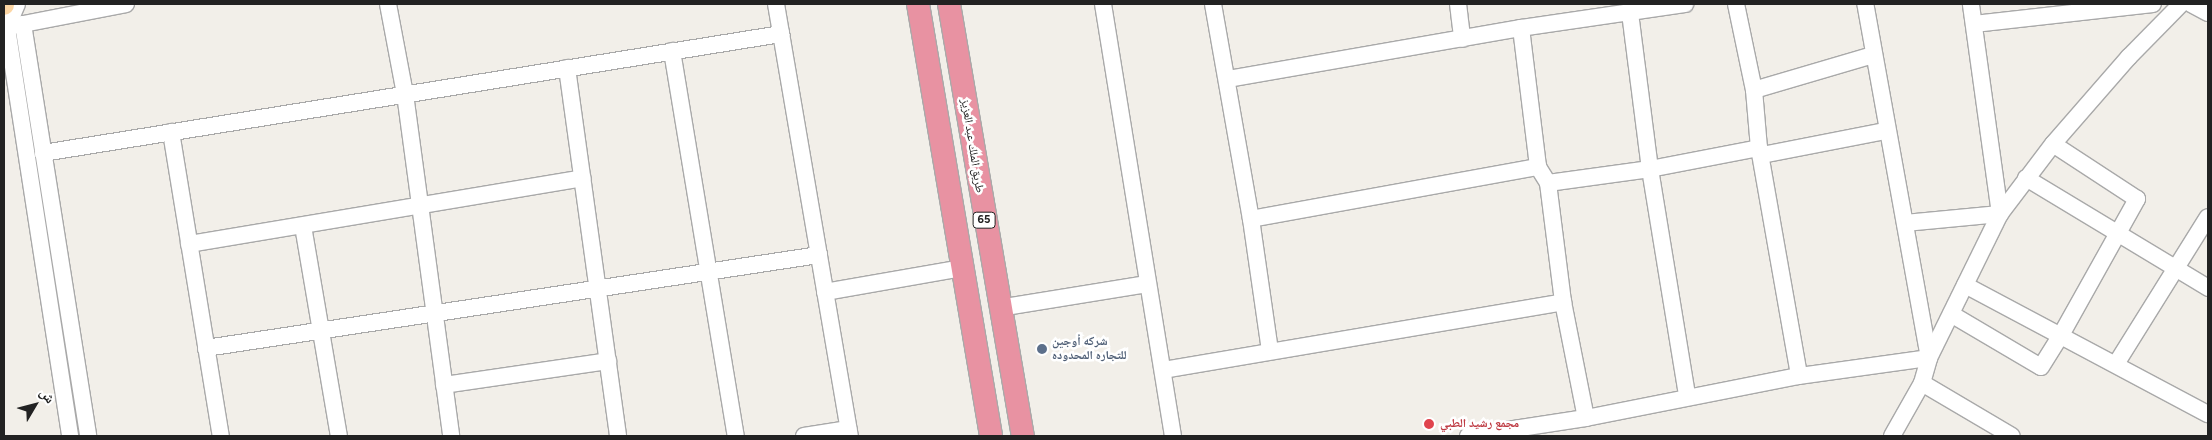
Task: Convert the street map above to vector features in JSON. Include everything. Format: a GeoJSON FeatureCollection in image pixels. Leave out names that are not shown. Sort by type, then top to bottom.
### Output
{"type":"FeatureCollection","features":[{"type":"Feature","properties":{"kind":"highway","name":"65"},"geometry":{"type":"LineString","coordinates":[[918,4],[991,436]]}},
{"type":"Feature","properties":{"kind":"highway","name":"طريق الملك عبد العزيز"},"geometry":{"type":"LineString","coordinates":[[949,4],[999,308],[1023,436]]}},
{"type":"Feature","properties":{"kind":"street"},"geometry":{"type":"LineString","coordinates":[[17,4],[11,27],[10,95],[70,436]]}},
{"type":"Feature","properties":{"kind":"street"},"geometry":{"type":"LineString","coordinates":[[11,27],[126,4]]}},
{"type":"Feature","properties":{"kind":"street"},"geometry":{"type":"LineString","coordinates":[[388,4],[405,94],[451,436]]}},
{"type":"Feature","properties":{"kind":"street"},"geometry":{"type":"LineString","coordinates":[[776,4],[849,432],[804,436]]}},
{"type":"Feature","properties":{"kind":"street"},"geometry":{"type":"LineString","coordinates":[[949,4],[956,4]]}},
{"type":"Feature","properties":{"kind":"street"},"geometry":{"type":"LineString","coordinates":[[1103,4],[1173,436]]}},
{"type":"Feature","properties":{"kind":"street"},"geometry":{"type":"LineString","coordinates":[[1213,4],[1228,79],[1251,219],[1270,351]]}},
{"type":"Feature","properties":{"kind":"street"},"geometry":{"type":"LineString","coordinates":[[1458,4],[1462,39]]}},
{"type":"Feature","properties":{"kind":"street"},"geometry":{"type":"LineString","coordinates":[[1228,79],[1521,28],[1685,4]]}},
{"type":"Feature","properties":{"kind":"street"},"geometry":{"type":"LineString","coordinates":[[1736,4],[1754,90],[1761,152],[1799,376]]}},
{"type":"Feature","properties":{"kind":"street"},"geometry":{"type":"LineString","coordinates":[[1865,4],[1886,131],[1905,223],[1929,358]]}},
{"type":"Feature","properties":{"kind":"street"},"geometry":{"type":"LineString","coordinates":[[1971,4],[2000,214]]}},
{"type":"Feature","properties":{"kind":"street"},"geometry":{"type":"LineString","coordinates":[[1974,24],[2153,4]]}},
{"type":"Feature","properties":{"kind":"street"},"geometry":{"type":"LineString","coordinates":[[1892,436],[1922,383],[1929,358],[2000,214],[2053,144],[2129,57],[2181,4]]}},
{"type":"Feature","properties":{"kind":"street"},"geometry":{"type":"LineString","coordinates":[[2191,4],[2208,13]]}},
{"type":"Feature","properties":{"kind":"street"},"geometry":{"type":"LineString","coordinates":[[1630,13],[1650,169],[1687,396]]}},
{"type":"Feature","properties":{"kind":"street"},"geometry":{"type":"LineString","coordinates":[[11,27],[43,153],[88,436]]}},
{"type":"Feature","properties":{"kind":"street"},"geometry":{"type":"LineString","coordinates":[[1521,28],[1538,167],[1548,183],[1563,302],[1586,418]]}},
{"type":"Feature","properties":{"kind":"street"},"geometry":{"type":"LineString","coordinates":[[43,153],[781,34]]}},
{"type":"Feature","properties":{"kind":"street"},"geometry":{"type":"LineString","coordinates":[[672,51],[736,436]]}},
{"type":"Feature","properties":{"kind":"street"},"geometry":{"type":"LineString","coordinates":[[1754,90],[1873,55]]}},
{"type":"Feature","properties":{"kind":"street"},"geometry":{"type":"LineString","coordinates":[[567,68],[618,436]]}},
{"type":"Feature","properties":{"kind":"street"},"geometry":{"type":"LineString","coordinates":[[1548,183],[1761,152],[1886,131]]}},
{"type":"Feature","properties":{"kind":"street"},"geometry":{"type":"LineString","coordinates":[[171,132],[221,436]]}},
{"type":"Feature","properties":{"kind":"street"},"geometry":{"type":"LineString","coordinates":[[1951,314],[2040,367],[2061,335],[2137,199],[2053,144]]}},
{"type":"Feature","properties":{"kind":"street"},"geometry":{"type":"LineString","coordinates":[[1251,219],[1538,167]]}},
{"type":"Feature","properties":{"kind":"street"},"geometry":{"type":"LineString","coordinates":[[189,244],[420,207],[582,178]]}},
{"type":"Feature","properties":{"kind":"street"},"geometry":{"type":"LineString","coordinates":[[2026,178],[2208,288]]}},
{"type":"Feature","properties":{"kind":"street"},"geometry":{"type":"LineString","coordinates":[[1905,223],[2000,214]]}},
{"type":"Feature","properties":{"kind":"street"},"geometry":{"type":"LineString","coordinates":[[2116,364],[2177,271],[2208,217]]}},
{"type":"Feature","properties":{"kind":"street"},"geometry":{"type":"LineString","coordinates":[[303,226],[323,330],[339,436]]}},
{"type":"Feature","properties":{"kind":"street"},"geometry":{"type":"LineString","coordinates":[[206,348],[323,330],[435,316],[819,255]]}},
{"type":"Feature","properties":{"kind":"street"},"geometry":{"type":"LineString","coordinates":[[825,292],[962,268]]}},
{"type":"Feature","properties":{"kind":"street"},"geometry":{"type":"LineString","coordinates":[[999,308],[1147,284]]}},
{"type":"Feature","properties":{"kind":"street"},"geometry":{"type":"LineString","coordinates":[[1965,285],[2208,414]]}},
{"type":"Feature","properties":{"kind":"street"},"geometry":{"type":"LineString","coordinates":[[1163,370],[1563,302]]}},
{"type":"Feature","properties":{"kind":"street"},"geometry":{"type":"LineString","coordinates":[[1474,436],[1586,418],[1687,396],[1799,376],[1929,358]]}},
{"type":"Feature","properties":{"kind":"street"},"geometry":{"type":"LineString","coordinates":[[444,385],[608,361]]}},
{"type":"Feature","properties":{"kind":"street"},"geometry":{"type":"LineString","coordinates":[[1922,383],[2012,436]]}},
{"type":"Feature","properties":{"kind":"place","name":"شركه أوجين للتجاره المحدوده"},"geometry":{"type":"Point","coordinates":[1042,349]}},
{"type":"Feature","properties":{"kind":"place","name":"مجمع رشيد الطبي"},"geometry":{"type":"Point","coordinates":[1429,424]}}]}
